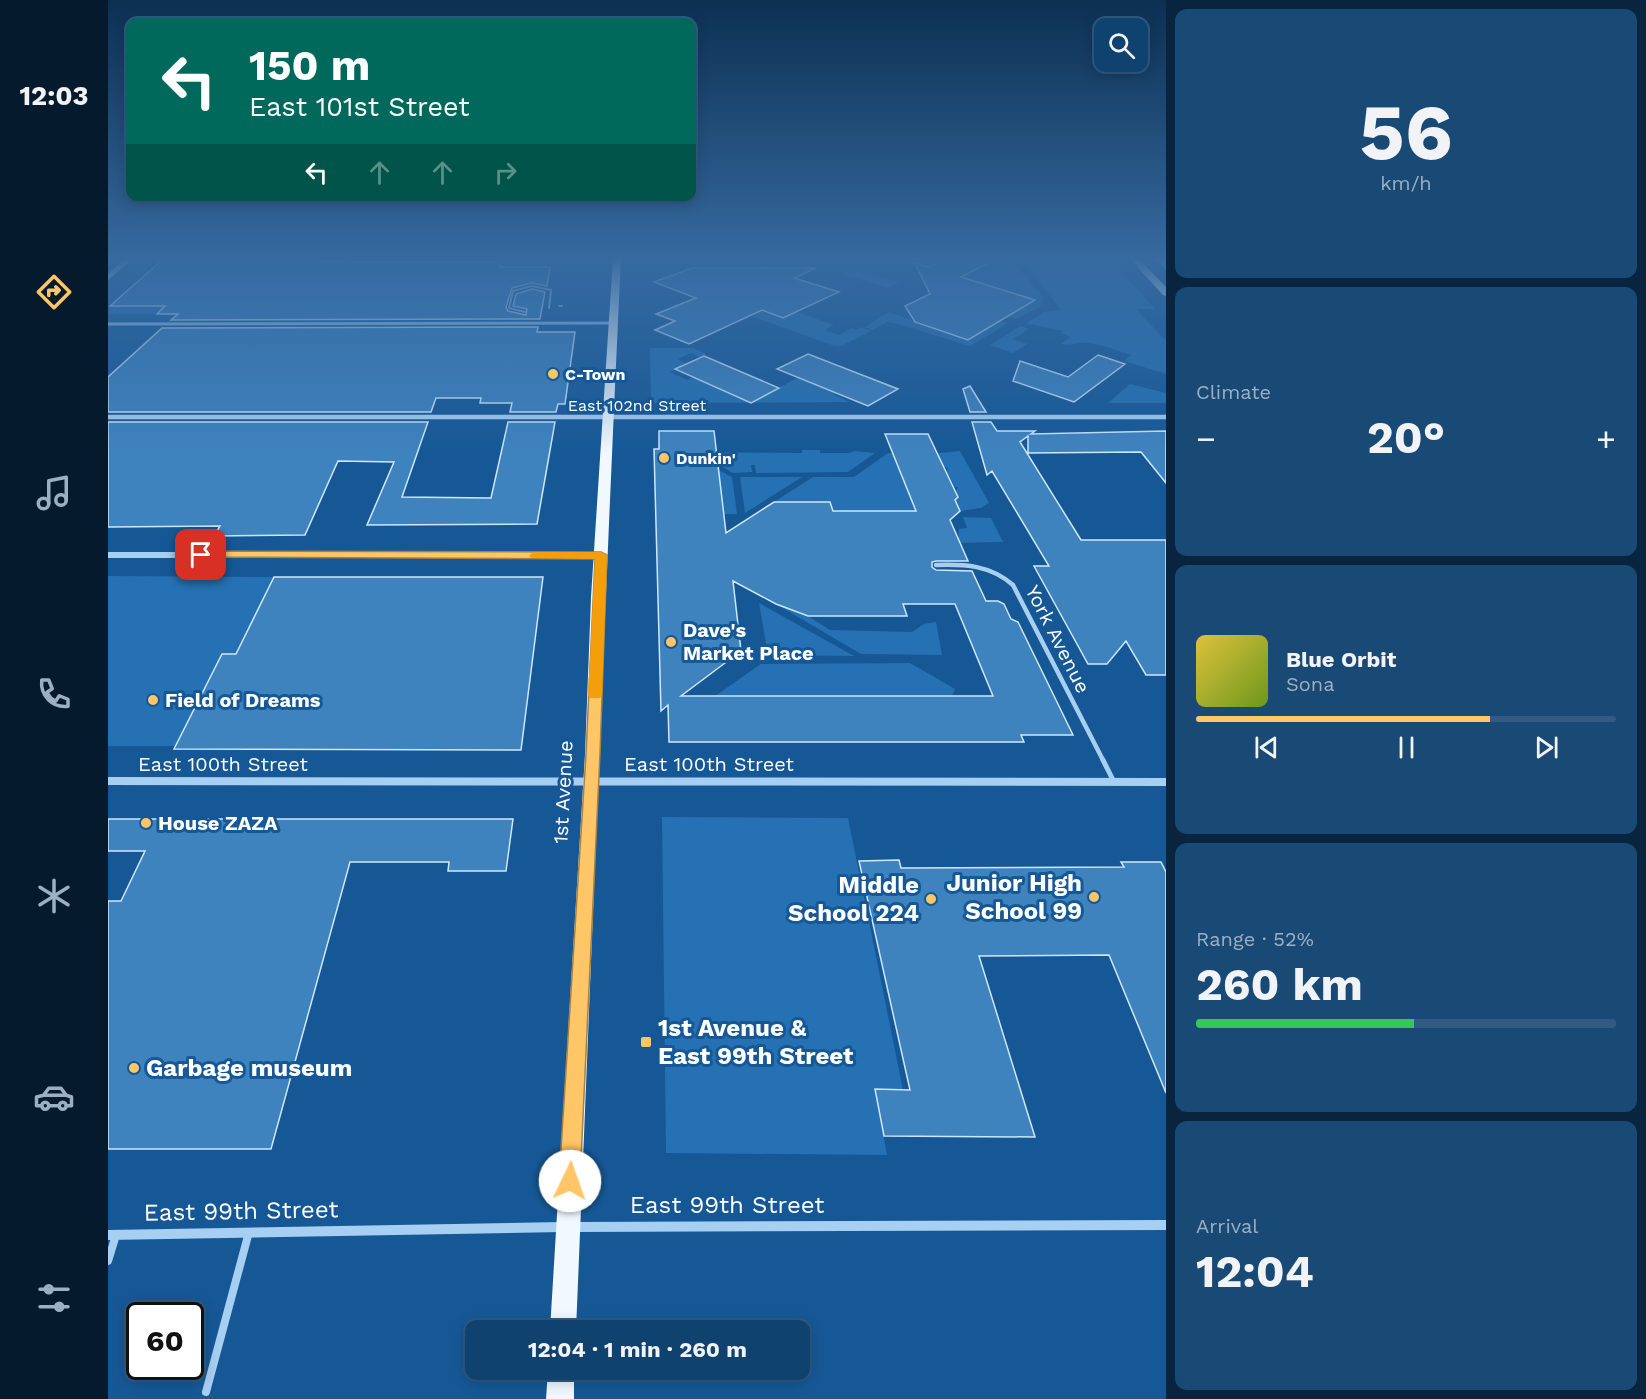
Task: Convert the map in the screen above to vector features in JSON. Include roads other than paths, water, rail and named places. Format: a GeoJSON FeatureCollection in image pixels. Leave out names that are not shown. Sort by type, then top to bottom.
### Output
{"type":"FeatureCollection","features":[{"type":"Feature","properties":{"kind":"main road","name":"1st Avenue"},"geometry":{"type":"LineString","coordinates":[[563,1320],[613,323]]}},
{"type":"Feature","properties":{"kind":"main road"},"geometry":{"type":"LineString","coordinates":[[561,1380],[561,1399]]}},
{"type":"Feature","properties":{"kind":"street"},"geometry":{"type":"LineString","coordinates":[[108,324],[613,323]]}},
{"type":"Feature","properties":{"kind":"street","name":"East 102nd Street"},"geometry":{"type":"LineString","coordinates":[[108,417],[1166,417]]}},
{"type":"Feature","properties":{"kind":"street"},"geometry":{"type":"LineString","coordinates":[[108,555],[601,555]]}},
{"type":"Feature","properties":{"kind":"street","name":"East 100th Street"},"geometry":{"type":"LineString","coordinates":[[108,781],[591,779],[649,782],[1166,782]]}},
{"type":"Feature","properties":{"kind":"street","name":"East 99th Street"},"geometry":{"type":"LineString","coordinates":[[112,1235],[567,1227],[1166,1225]]}},
{"type":"Feature","properties":{"kind":"lane","name":"York Avenue"},"geometry":{"type":"LineString","coordinates":[[936,565],[981,566],[1004,576],[1013,585],[1114,782]]}},
{"type":"Feature","properties":{"kind":"lane"},"geometry":{"type":"LineString","coordinates":[[206,1392],[249,1232]]}},
{"type":"Feature","properties":{"kind":"lane"},"geometry":{"type":"LineString","coordinates":[[108,1261],[112,1235]]}},
{"type":"Feature","properties":{"kind":"place","name":"C-Town"},"geometry":{"type":"Point","coordinates":[553,374]}},
{"type":"Feature","properties":{"kind":"place","name":"Dunkin'"},"geometry":{"type":"Point","coordinates":[664,458]}},
{"type":"Feature","properties":{"kind":"place","name":"Dave's Market Place"},"geometry":{"type":"Point","coordinates":[671,642]}},
{"type":"Feature","properties":{"kind":"place","name":"Field of Dreams"},"geometry":{"type":"Point","coordinates":[153,700]}},
{"type":"Feature","properties":{"kind":"place","name":"House ZAZA"},"geometry":{"type":"Point","coordinates":[146,823]}},
{"type":"Feature","properties":{"kind":"place","name":"Junior High School 99"},"geometry":{"type":"Point","coordinates":[1094,897]}},
{"type":"Feature","properties":{"kind":"place","name":"Middle School 224"},"geometry":{"type":"Point","coordinates":[931,899]}},
{"type":"Feature","properties":{"kind":"place","name":"1st Avenue & East 99th Street"},"geometry":{"type":"Point","coordinates":[646,1042]}},
{"type":"Feature","properties":{"kind":"place","name":"Garbage museum"},"geometry":{"type":"Point","coordinates":[134,1068]}}]}
